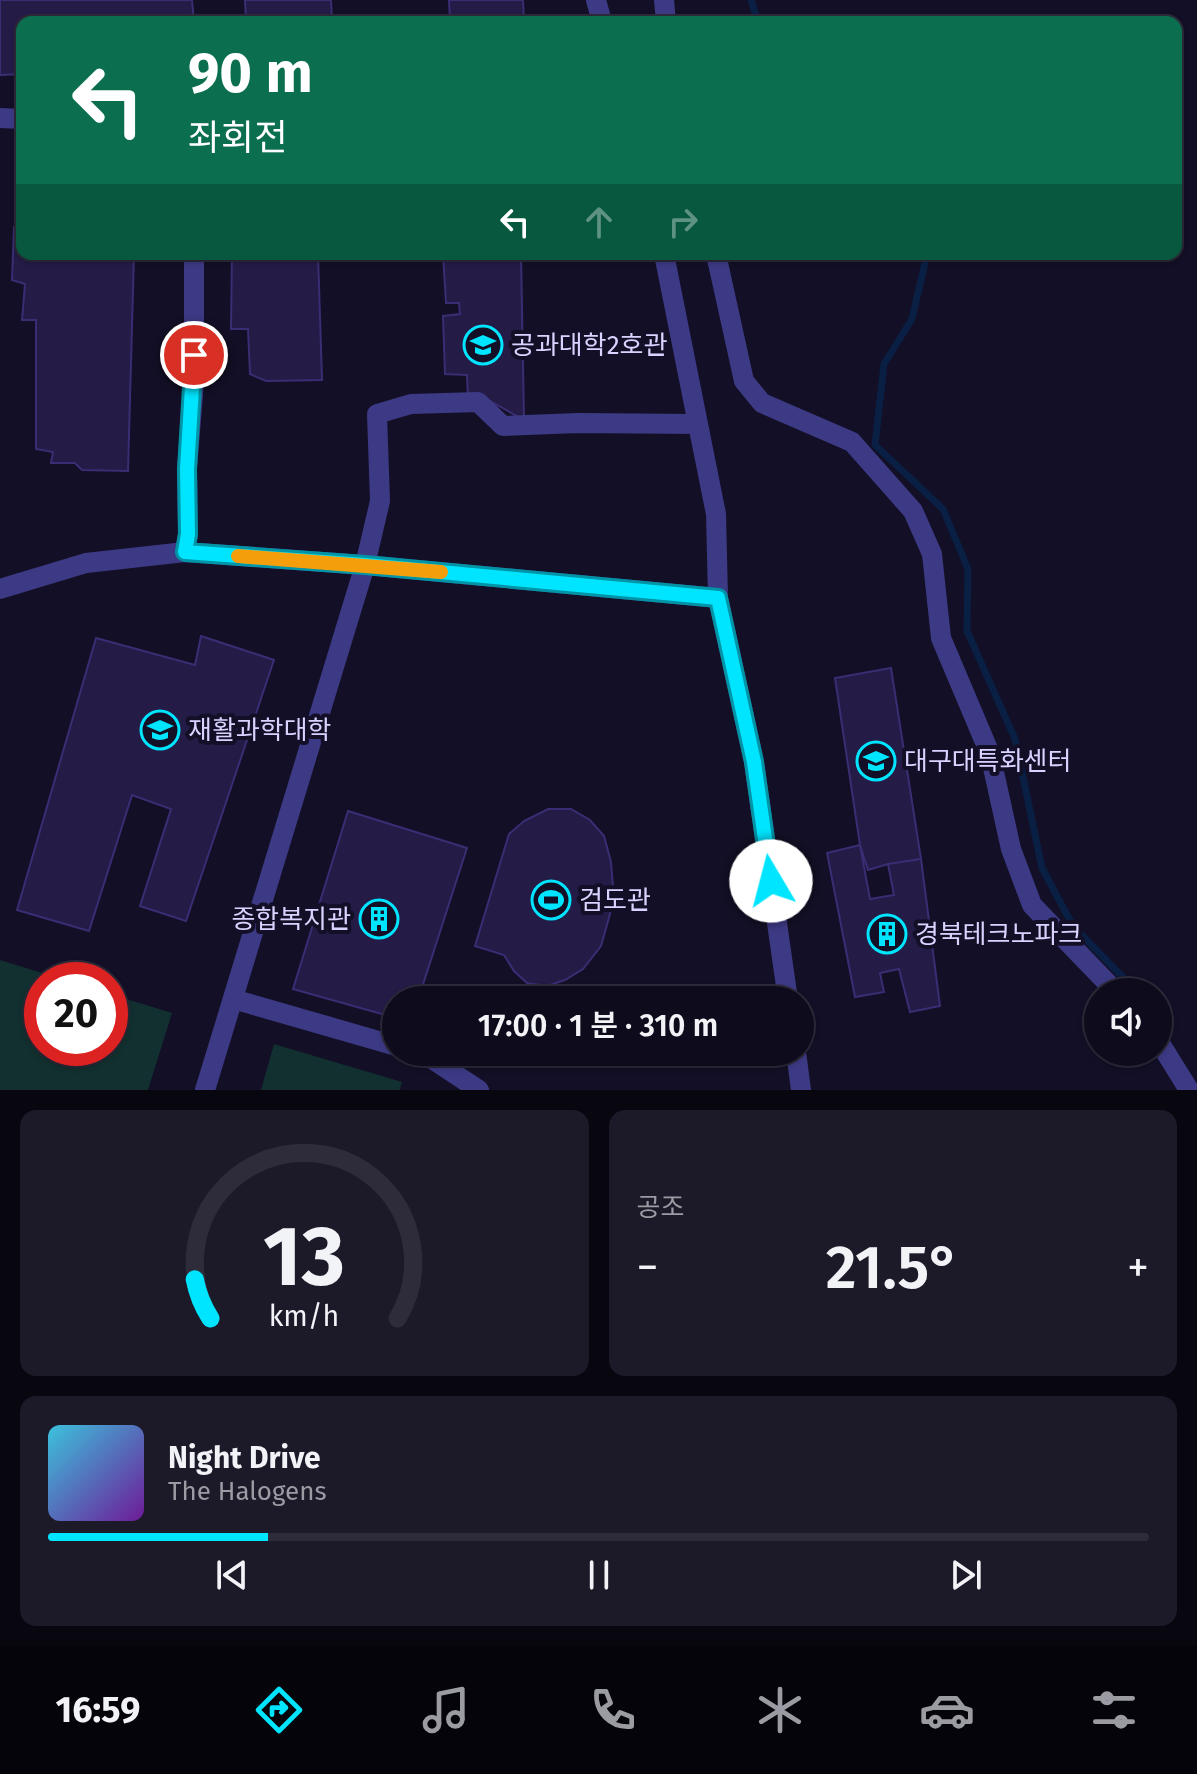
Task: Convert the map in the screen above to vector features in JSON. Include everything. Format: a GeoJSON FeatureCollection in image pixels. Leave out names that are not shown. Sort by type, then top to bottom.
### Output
{"type":"FeatureCollection","features":[{"type":"Feature","properties":{"kind":"lane"},"geometry":{"type":"LineString","coordinates":[[185,552],[194,382],[194,260]]}},
{"type":"Feature","properties":{"kind":"lane"},"geometry":{"type":"LineString","coordinates":[[665,260],[716,514],[718,598],[754,762],[786,986]]}},
{"type":"Feature","properties":{"kind":"lane"},"geometry":{"type":"LineString","coordinates":[[717,260],[744,381],[762,403],[852,442],[913,511],[932,554],[941,638],[990,754],[1011,849],[1032,905],[1103,978]]}},
{"type":"Feature","properties":{"kind":"lane"},"geometry":{"type":"LineString","coordinates":[[205,1090],[365,565],[380,501],[377,414],[411,404],[478,402],[503,426],[698,424]]}},
{"type":"Feature","properties":{"kind":"lane"},"geometry":{"type":"LineString","coordinates":[[0,589],[86,563],[185,552],[365,565],[718,598]]}},
{"type":"Feature","properties":{"kind":"lane"},"geometry":{"type":"LineString","coordinates":[[233,999],[382,1042]]}},
{"type":"Feature","properties":{"kind":"lane"},"geometry":{"type":"LineString","coordinates":[[1172,1063],[1189,1090]]}},
{"type":"Feature","properties":{"kind":"lane"},"geometry":{"type":"LineString","coordinates":[[443,1066],[479,1090]]}},
{"type":"Feature","properties":{"kind":"lane"},"geometry":{"type":"LineString","coordinates":[[798,1066],[801,1090]]}},
{"type":"Feature","properties":{"kind":"green space"},"geometry":{"type":"Polygon","coordinates":[[[0,960],[24,967],[24,1066],[128,1066],[128,1000],[172,1013],[148,1090],[0,1090],[0,960]]]}},
{"type":"Feature","properties":{"kind":"green space"},"geometry":{"type":"Polygon","coordinates":[[[274,1044],[402,1082],[400,1090],[261,1090],[274,1044]]]}},
{"type":"Feature","properties":{"kind":"building"},"geometry":{"type":"Polygon","coordinates":[[[0,0],[192,0],[193,16],[16,16],[16,74],[0,75],[0,0]]]}},
{"type":"Feature","properties":{"kind":"building"},"geometry":{"type":"Polygon","coordinates":[[[245,0],[331,0],[332,16],[246,16],[245,0]]]}},
{"type":"Feature","properties":{"kind":"building"},"geometry":{"type":"Polygon","coordinates":[[[449,0],[523,0],[524,16],[450,16],[449,0]]]}},
{"type":"Feature","properties":{"kind":"building"},"geometry":{"type":"Polygon","coordinates":[[[14,227],[16,260],[134,260],[128,471],[82,470],[75,463],[51,463],[53,452],[36,449],[36,320],[22,320],[25,284],[12,280],[14,227]]]}},
{"type":"Feature","properties":{"kind":"building"},"geometry":{"type":"Polygon","coordinates":[[[232,260],[318,260],[322,380],[266,381],[250,374],[248,329],[231,329],[232,260]]]}},
{"type":"Feature","properties":{"kind":"building","name":"공과대학2호관"},"geometry":{"type":"Polygon","coordinates":[[[443,260],[521,260],[524,420],[488,400],[468,400],[467,375],[445,374],[443,316],[460,314],[459,303],[446,303],[443,260]]]}},
{"type":"Feature","properties":{"kind":"building","name":"재활과학대학"},"geometry":{"type":"Polygon","coordinates":[[[201,636],[274,660],[186,921],[140,906],[171,809],[132,795],[89,931],[17,910],[96,638],[195,665],[201,636]]]}},
{"type":"Feature","properties":{"kind":"building","name":"대구대특화센터"},"geometry":{"type":"Polygon","coordinates":[[[891,668],[921,859],[868,870],[860,845],[835,678],[891,668]]]}},
{"type":"Feature","properties":{"kind":"building","name":"검도관"},"geometry":{"type":"Polygon","coordinates":[[[548,809],[571,809],[590,820],[604,836],[611,862],[613,887],[610,914],[601,946],[583,969],[547,986],[527,983],[514,971],[504,955],[475,946],[509,834],[524,821],[548,809]]]}},
{"type":"Feature","properties":{"kind":"building","name":"종합복지관"},"geometry":{"type":"Polygon","coordinates":[[[348,811],[467,848],[423,986],[382,986],[382,1014],[293,989],[348,811]]]}},
{"type":"Feature","properties":{"kind":"building","name":"경북테크노파크"},"geometry":{"type":"Polygon","coordinates":[[[860,845],[870,899],[894,895],[888,864],[921,859],[940,1006],[910,1012],[899,969],[880,973],[884,992],[855,997],[827,853],[860,845]]]}},
{"type":"Feature","properties":{"kind":"waterway"},"geometry":{"type":"LineString","coordinates":[[751,0],[756,16]]}},
{"type":"Feature","properties":{"kind":"waterway"},"geometry":{"type":"LineString","coordinates":[[926,260],[912,319],[884,364],[875,445],[943,509],[968,569],[967,631],[1015,739],[1042,868],[1073,926],[1123,978]]}},
{"type":"Feature","properties":{"kind":"slow traffic"},"geometry":{"type":"LineString","coordinates":[[238,556],[441,572]]}},
{"type":"Feature","properties":{"kind":"place","name":"공과대학2호관"},"geometry":{"type":"Point","coordinates":[483,345]}},
{"type":"Feature","properties":{"kind":"place","name":"재활과학대학"},"geometry":{"type":"Point","coordinates":[160,730]}},
{"type":"Feature","properties":{"kind":"place","name":"대구대특화센터"},"geometry":{"type":"Point","coordinates":[876,761]}},
{"type":"Feature","properties":{"kind":"place","name":"검도관"},"geometry":{"type":"Point","coordinates":[551,900]}},
{"type":"Feature","properties":{"kind":"place","name":"종합복지관"},"geometry":{"type":"Point","coordinates":[379,919]}},
{"type":"Feature","properties":{"kind":"place","name":"경북테크노파크"},"geometry":{"type":"Point","coordinates":[887,934]}},
{"type":"Feature","properties":{"kind":"route"},"geometry":{"type":"LineString","coordinates":[[194,355],[185,552],[365,565],[718,598],[754,762],[771,881]]}}]}
